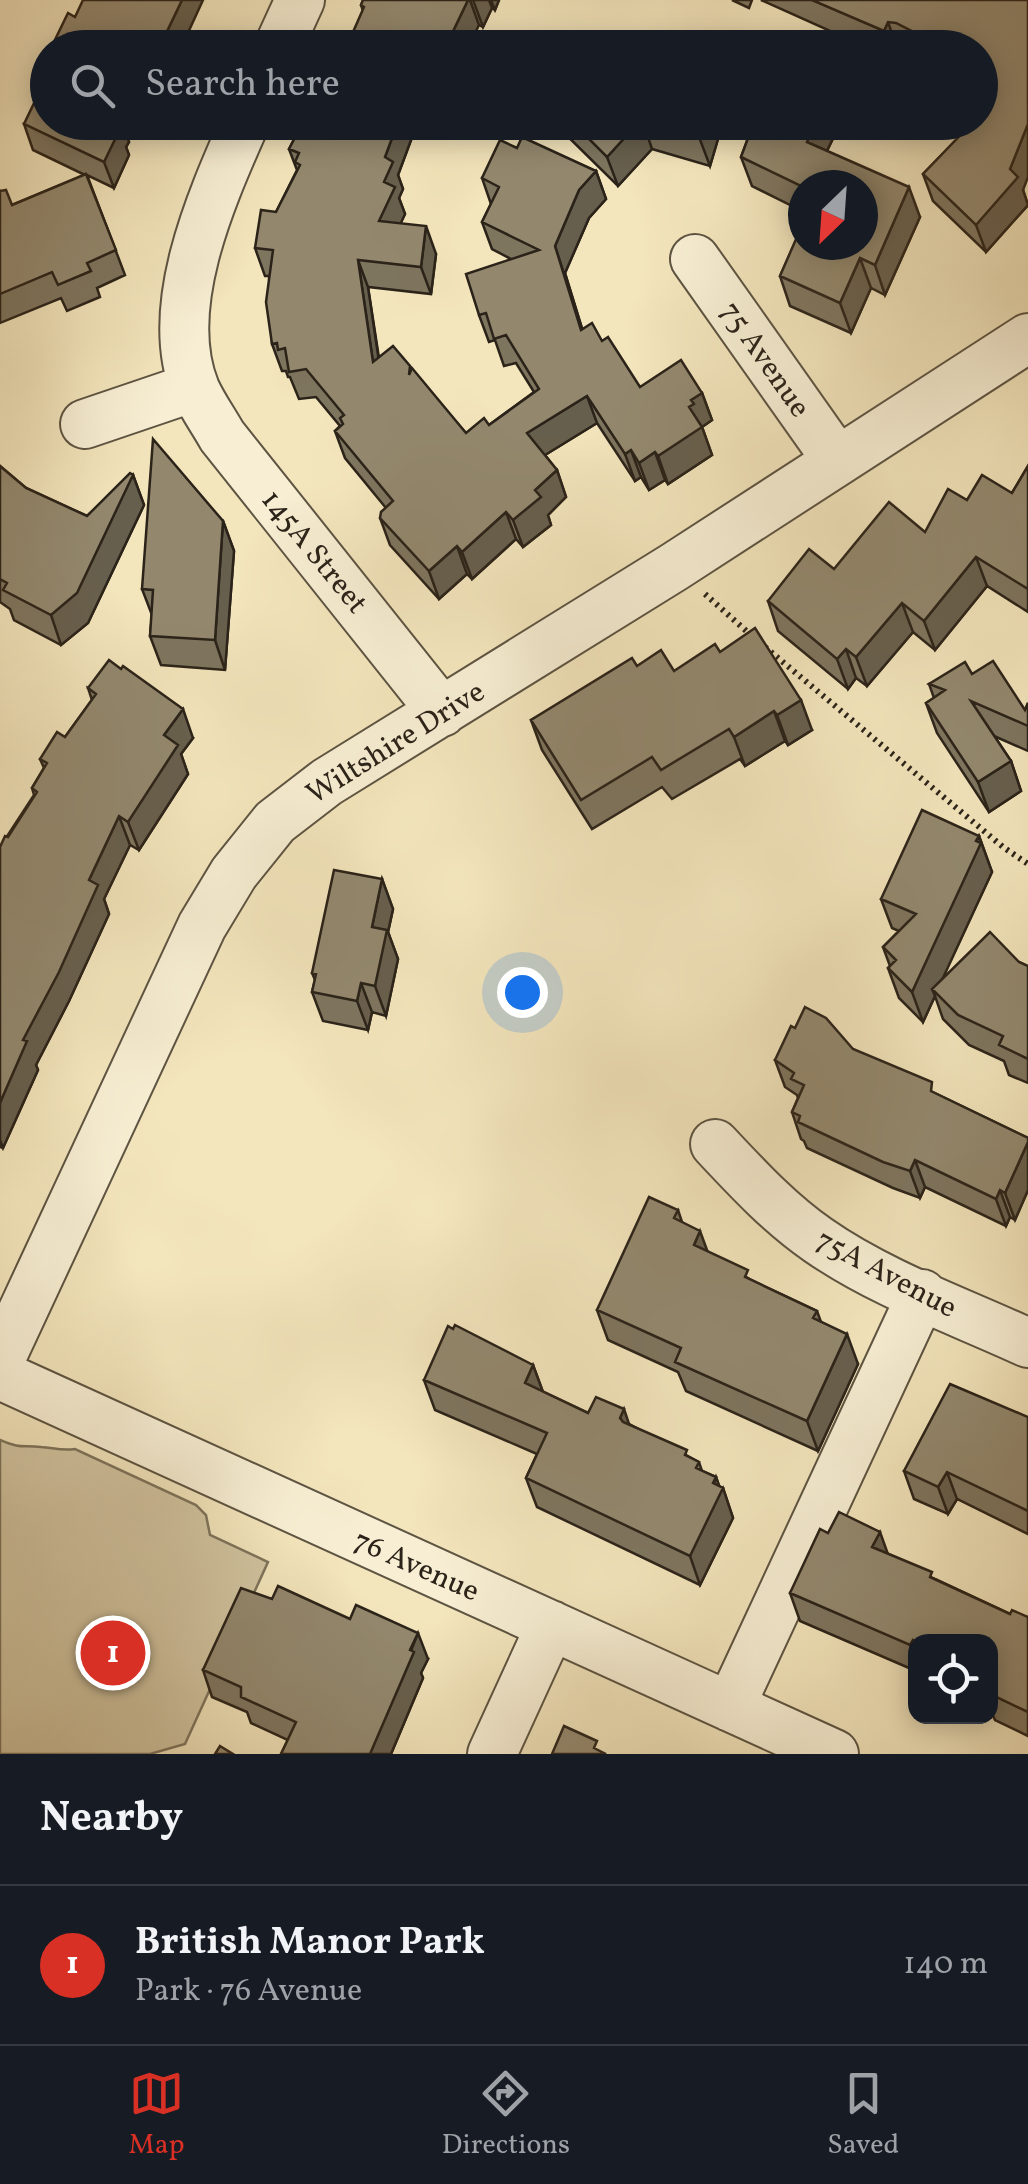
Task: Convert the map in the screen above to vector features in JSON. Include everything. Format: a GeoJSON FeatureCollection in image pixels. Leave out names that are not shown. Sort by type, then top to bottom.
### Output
{"type":"FeatureCollection","features":[{"type":"Feature","properties":{"kind":"street"},"geometry":{"type":"LineString","coordinates":[[286,30],[300,0]]}},
{"type":"Feature","properties":{"kind":"street","name":"145A Street"},"geometry":{"type":"LineString","coordinates":[[237,140],[195,249],[186,301],[186,346],[194,387],[222,436],[442,712]]}},
{"type":"Feature","properties":{"kind":"street","name":"75 Avenue"},"geometry":{"type":"LineString","coordinates":[[695,258],[837,460]]}},
{"type":"Feature","properties":{"kind":"street","name":"Wiltshire Drive"},"geometry":{"type":"LineString","coordinates":[[0,1360],[202,926],[234,872],[275,822],[327,782],[674,567],[1028,338]]}},
{"type":"Feature","properties":{"kind":"street"},"geometry":{"type":"LineString","coordinates":[[85,424],[194,387]]}},
{"type":"Feature","properties":{"kind":"street","name":"75A Avenue"},"geometry":{"type":"LineString","coordinates":[[715,1144],[766,1197],[818,1240],[868,1270],[1028,1343]]}},
{"type":"Feature","properties":{"kind":"street"},"geometry":{"type":"LineString","coordinates":[[730,1707],[922,1294]]}},
{"type":"Feature","properties":{"kind":"street","name":"76 Avenue"},"geometry":{"type":"LineString","coordinates":[[0,1375],[834,1754]]}},
{"type":"Feature","properties":{"kind":"street"},"geometry":{"type":"LineString","coordinates":[[492,1754],[551,1625]]}},
{"type":"Feature","properties":{"kind":"path"},"geometry":{"type":"LineString","coordinates":[[704,594],[1028,864]]}},
{"type":"Feature","properties":{"kind":"shaded area"},"geometry":{"type":"Polygon","coordinates":[[[0,1440],[12,1445],[75,1449],[196,1505],[206,1515],[210,1535],[268,1562],[185,1744],[150,1754],[0,1754],[0,1440]]]}},
{"type":"Feature","properties":{"kind":"building"},"geometry":{"type":"Polygon","coordinates":[[[83,0],[182,0],[168,30],[60,30],[68,13],[75,17],[83,0]]]}},
{"type":"Feature","properties":{"kind":"building"},"geometry":{"type":"Polygon","coordinates":[[[363,0],[468,0],[454,30],[354,30],[364,7],[363,0]]]}},
{"type":"Feature","properties":{"kind":"building"},"geometry":{"type":"Polygon","coordinates":[[[812,0],[1028,0],[1028,124],[1010,169],[1018,177],[976,225],[923,174],[956,140],[998,140],[998,30],[910,30],[888,22],[882,30],[812,0]]]}},
{"type":"Feature","properties":{"kind":"building"},"geometry":{"type":"Polygon","coordinates":[[[58,140],[115,140],[104,162],[58,140]]]}},
{"type":"Feature","properties":{"kind":"building"},"geometry":{"type":"Polygon","coordinates":[[[294,140],[391,140],[385,157],[393,162],[384,182],[395,187],[379,221],[426,226],[421,267],[358,260],[373,362],[393,346],[410,366],[409,375],[412,368],[466,433],[484,418],[489,425],[539,389],[506,335],[494,339],[486,313],[479,315],[466,274],[539,250],[482,222],[499,187],[482,178],[500,140],[517,148],[521,140],[529,140],[596,171],[579,190],[555,246],[581,330],[592,323],[602,341],[608,337],[640,387],[681,360],[702,393],[691,400],[694,404],[689,407],[702,427],[658,456],[655,452],[639,463],[631,450],[625,454],[587,396],[527,433],[557,470],[535,490],[541,497],[513,520],[506,512],[462,552],[457,546],[429,571],[380,518],[393,501],[335,431],[343,424],[340,418],[344,415],[306,369],[289,372],[285,348],[278,350],[277,343],[272,344],[266,302],[273,250],[255,248],[261,210],[276,212],[300,165],[295,162],[299,153],[289,149],[294,140]]]}},
{"type":"Feature","properties":{"kind":"building"},"geometry":{"type":"Polygon","coordinates":[[[590,140],[623,140],[607,157],[590,140]]]}},
{"type":"Feature","properties":{"kind":"building"},"geometry":{"type":"Polygon","coordinates":[[[747,140],[808,140],[870,170],[788,170],[788,180],[741,157],[747,140]]]}},
{"type":"Feature","properties":{"kind":"building"},"geometry":{"type":"Polygon","coordinates":[[[878,173],[909,187],[878,258],[878,173]]]}},
{"type":"Feature","properties":{"kind":"building"},"geometry":{"type":"Polygon","coordinates":[[[86,174],[116,250],[87,263],[91,271],[58,285],[52,272],[0,294],[0,191],[6,190],[12,205],[86,174]]]}},
{"type":"Feature","properties":{"kind":"building"},"geometry":{"type":"Polygon","coordinates":[[[788,258],[859,260],[840,303],[780,276],[788,258]]]}},
{"type":"Feature","properties":{"kind":"building"},"geometry":{"type":"Polygon","coordinates":[[[153,439],[223,521],[215,640],[150,636],[153,590],[142,589],[153,439]]]}},
{"type":"Feature","properties":{"kind":"building"},"geometry":{"type":"Polygon","coordinates":[[[0,466],[26,488],[87,516],[130,473],[133,475],[77,593],[51,615],[3,590],[7,583],[0,579],[0,466]]]}},
{"type":"Feature","properties":{"kind":"building"},"geometry":{"type":"Polygon","coordinates":[[[1028,466],[1028,589],[976,557],[924,621],[902,603],[856,657],[846,649],[837,659],[768,601],[809,549],[834,569],[889,502],[925,532],[948,489],[967,500],[982,475],[1012,493],[1028,466]]]}},
{"type":"Feature","properties":{"kind":"building"},"geometry":{"type":"Polygon","coordinates":[[[755,628],[801,700],[777,715],[774,711],[734,737],[729,729],[661,770],[652,757],[581,800],[531,720],[632,658],[637,666],[661,650],[674,671],[715,644],[720,652],[755,628]]]}},
{"type":"Feature","properties":{"kind":"building"},"geometry":{"type":"Polygon","coordinates":[[[109,660],[183,709],[164,735],[178,745],[128,822],[119,816],[89,880],[98,885],[23,1040],[27,1041],[0,1103],[0,847],[37,792],[32,788],[47,763],[40,759],[57,732],[65,737],[96,694],[88,688],[109,660]]]}},
{"type":"Feature","properties":{"kind":"building"},"geometry":{"type":"Polygon","coordinates":[[[993,661],[1025,710],[1028,703],[1028,726],[971,701],[1011,761],[978,782],[926,703],[945,690],[929,684],[965,662],[972,674],[993,661]]]}},
{"type":"Feature","properties":{"kind":"building"},"geometry":{"type":"Polygon","coordinates":[[[922,810],[979,836],[976,841],[981,843],[912,992],[888,968],[896,960],[883,947],[916,914],[881,899],[922,810]]]}},
{"type":"Feature","properties":{"kind":"building"},"geometry":{"type":"Polygon","coordinates":[[[334,870],[382,879],[372,927],[387,930],[375,986],[361,983],[357,1001],[312,992],[316,974],[312,973],[334,870]]]}},
{"type":"Feature","properties":{"kind":"building"},"geometry":{"type":"Polygon","coordinates":[[[990,932],[1019,962],[1028,966],[1028,1059],[999,1045],[1003,1036],[958,1015],[932,989],[990,932]]]}},
{"type":"Feature","properties":{"kind":"building"},"geometry":{"type":"Polygon","coordinates":[[[805,1007],[826,1018],[853,1049],[932,1082],[931,1091],[1028,1138],[1005,1193],[1000,1190],[996,1199],[915,1160],[910,1171],[883,1162],[798,1122],[800,1116],[792,1112],[804,1085],[791,1079],[794,1073],[775,1060],[805,1007]]]}},
{"type":"Feature","properties":{"kind":"building"},"geometry":{"type":"Polygon","coordinates":[[[649,1197],[678,1210],[674,1218],[700,1231],[694,1245],[748,1270],[745,1277],[817,1311],[813,1318],[847,1334],[807,1421],[675,1362],[681,1348],[597,1310],[649,1197]]]}},
{"type":"Feature","properties":{"kind":"building"},"geometry":{"type":"Polygon","coordinates":[[[455,1325],[533,1365],[525,1383],[588,1413],[596,1397],[624,1409],[620,1418],[623,1422],[687,1450],[685,1455],[699,1462],[696,1468],[716,1477],[713,1483],[723,1488],[690,1556],[526,1478],[547,1433],[424,1380],[448,1326],[453,1329],[455,1325]]]}},
{"type":"Feature","properties":{"kind":"building"},"geometry":{"type":"Polygon","coordinates":[[[950,1384],[1028,1417],[1028,1511],[947,1472],[938,1487],[904,1471],[950,1384]]]}},
{"type":"Feature","properties":{"kind":"building"},"geometry":{"type":"Polygon","coordinates":[[[839,1512],[880,1532],[872,1547],[932,1572],[930,1577],[1010,1614],[1012,1610],[1028,1617],[1028,1712],[998,1698],[998,1634],[908,1634],[908,1644],[790,1593],[820,1529],[828,1533],[839,1512]]]}},
{"type":"Feature","properties":{"kind":"building"},"geometry":{"type":"Polygon","coordinates":[[[278,1586],[350,1619],[356,1605],[418,1633],[410,1650],[414,1652],[370,1754],[281,1754],[296,1722],[241,1697],[241,1687],[203,1670],[241,1588],[272,1599],[278,1586]]]}},
{"type":"Feature","properties":{"kind":"building"},"geometry":{"type":"Polygon","coordinates":[[[564,1726],[597,1741],[594,1748],[606,1754],[552,1754],[564,1726]]]}},
{"type":"Feature","properties":{"kind":"building"},"geometry":{"type":"Polygon","coordinates":[[[220,1746],[233,1754],[215,1754],[220,1746]]]}},
{"type":"Feature","properties":{"kind":"place","name":"British Manor Park"},"geometry":{"type":"Point","coordinates":[113,1653]}}]}
